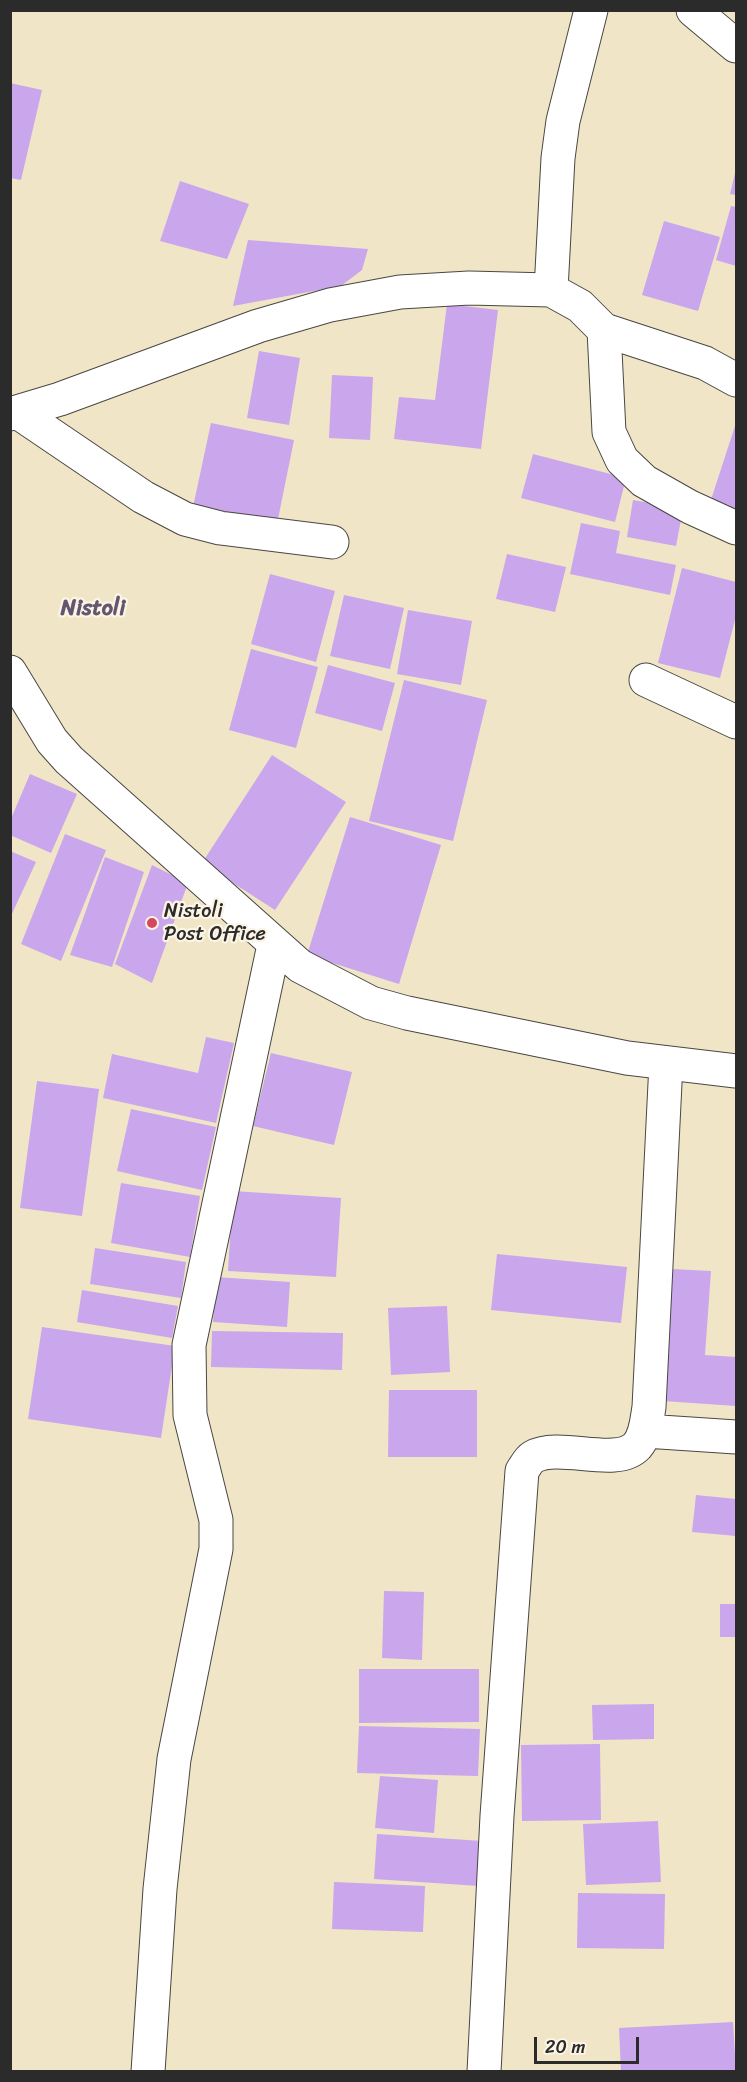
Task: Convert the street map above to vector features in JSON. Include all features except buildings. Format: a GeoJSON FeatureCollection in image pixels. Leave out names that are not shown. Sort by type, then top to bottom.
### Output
{"type":"FeatureCollection","features":[{"type":"Feature","properties":{"kind":"street"},"geometry":{"type":"LineString","coordinates":[[551,290],[558,158],[563,121],[591,10]]}},
{"type":"Feature","properties":{"kind":"street"},"geometry":{"type":"LineString","coordinates":[[693,10],[736,46]]}},
{"type":"Feature","properties":{"kind":"street"},"geometry":{"type":"LineString","coordinates":[[15,413],[258,326],[330,305],[400,292],[469,288],[551,290],[580,306],[604,330],[705,363],[736,380]]}},
{"type":"Feature","properties":{"kind":"street"},"geometry":{"type":"LineString","coordinates":[[604,330],[609,432],[622,459],[644,481],[690,507],[736,528]]}},
{"type":"Feature","properties":{"kind":"street"},"geometry":{"type":"LineString","coordinates":[[15,413],[143,497],[185,519],[220,528],[332,542]]}},
{"type":"Feature","properties":{"kind":"street"},"geometry":{"type":"LineString","coordinates":[[10,672],[52,741],[69,760],[300,966],[371,1003],[500,1032],[666,1064],[736,1071]]}},
{"type":"Feature","properties":{"kind":"street"},"geometry":{"type":"LineString","coordinates":[[646,680],[736,722]]}},
{"type":"Feature","properties":{"kind":"street"},"geometry":{"type":"LineString","coordinates":[[148,2072],[160,1889],[174,1758],[216,1549],[216,1520],[190,1415],[189,1345],[274,945]]}},
{"type":"Feature","properties":{"kind":"street"},"geometry":{"type":"LineString","coordinates":[[484,2072],[497,1816],[522,1472],[531,1458],[548,1452],[621,1454],[636,1447],[645,1431],[649,1407],[666,1064]]}},
{"type":"Feature","properties":{"kind":"street"},"geometry":{"type":"LineString","coordinates":[[645,1431],[736,1437]]}},
{"type":"Feature","properties":{"kind":"place","name":"Nistoli Post Office"},"geometry":{"type":"Point","coordinates":[152,923]}},
{"type":"Feature","properties":{"kind":"district","name":"Nistoli"},"geometry":{"type":"Point","coordinates":[93,609]}}]}
